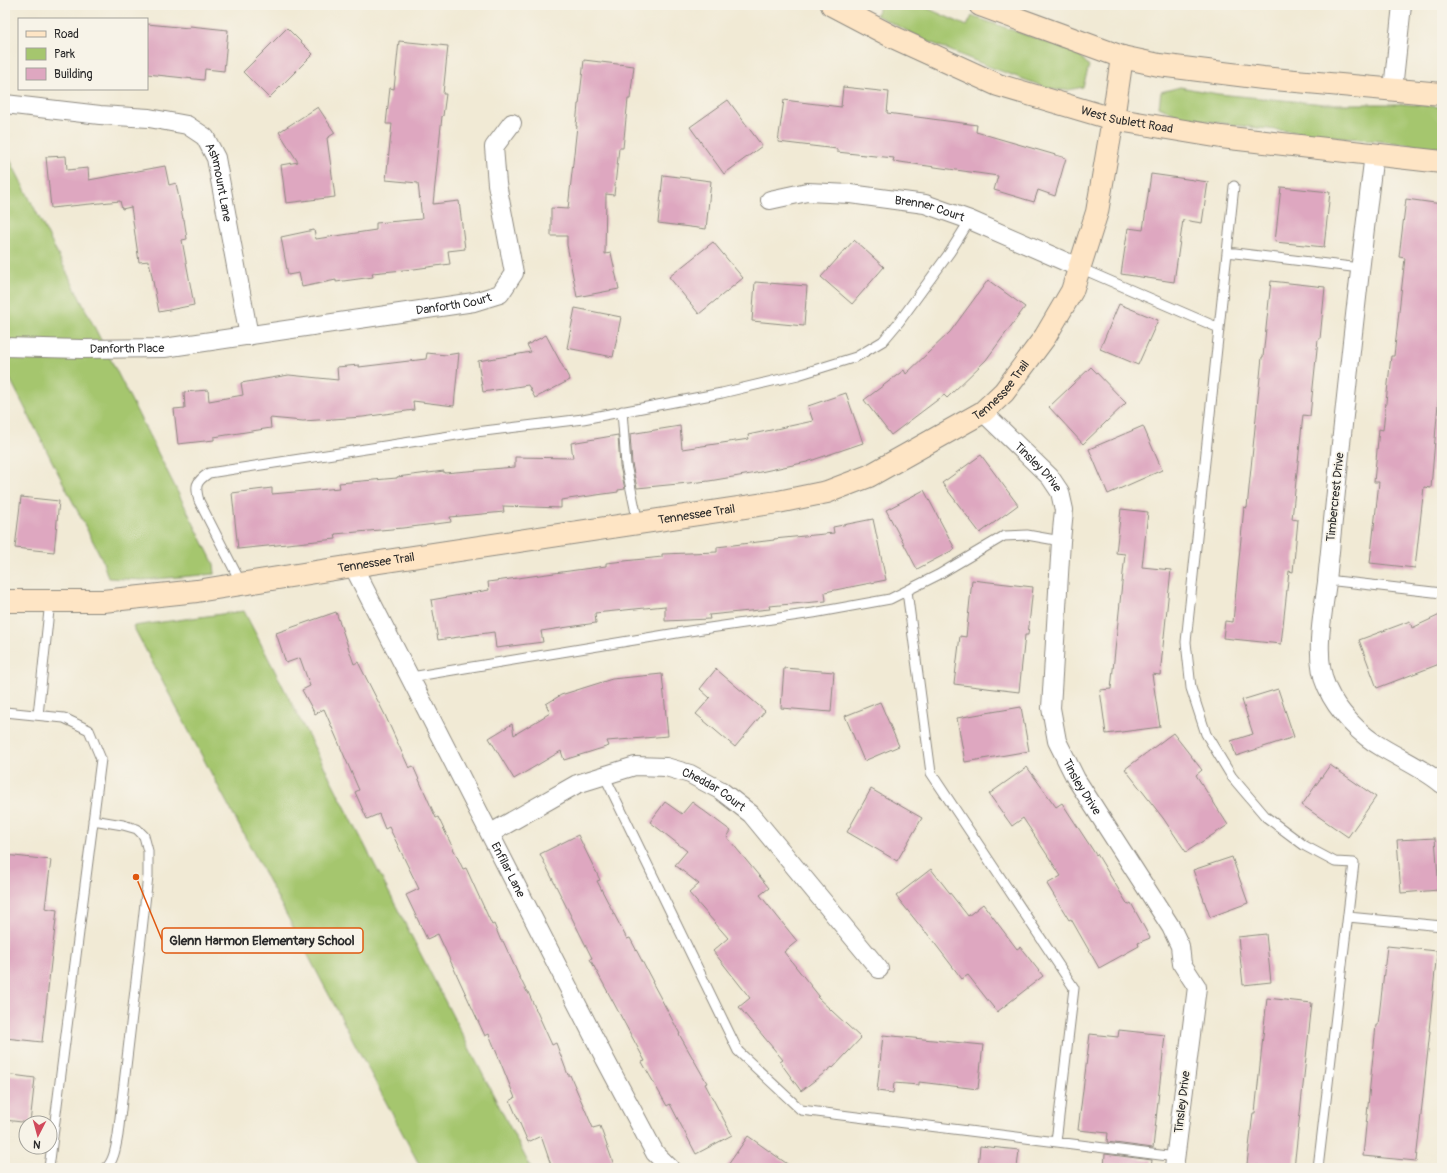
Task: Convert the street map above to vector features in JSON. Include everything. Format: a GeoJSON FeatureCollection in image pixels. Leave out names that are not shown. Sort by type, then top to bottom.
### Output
{"type":"FeatureCollection","features":[{"type":"Feature","properties":{"kind":"street","name":"West Sublett Road"},"geometry":{"type":"LineString","coordinates":[[832,5],[893,37],[998,85],[1113,119],[1221,137],[1442,162]]}},
{"type":"Feature","properties":{"kind":"street"},"geometry":{"type":"LineString","coordinates":[[980,5],[1122,57],[1159,65],[1241,75],[1442,94]]}},
{"type":"Feature","properties":{"kind":"street"},"geometry":{"type":"LineString","coordinates":[[1393,89],[1402,5]]}},
{"type":"Feature","properties":{"kind":"street","name":"Tennessee Trail"},"geometry":{"type":"LineString","coordinates":[[5,601],[103,601],[197,590],[778,502],[827,492],[869,476],[983,412],[1004,392],[1045,337],[1072,291],[1097,212],[1122,57]]}},
{"type":"Feature","properties":{"kind":"street","name":"Ashmount Lane"},"geometry":{"type":"LineString","coordinates":[[5,104],[100,115],[149,118],[187,125],[205,137],[216,158],[249,336]]}},
{"type":"Feature","properties":{"kind":"street","name":"Danforth Court"},"geometry":{"type":"LineString","coordinates":[[249,336],[474,302],[500,294],[514,273],[497,184],[494,147],[512,124]]}},
{"type":"Feature","properties":{"kind":"street","name":"Timbercrest Drive"},"geometry":{"type":"LineString","coordinates":[[1374,154],[1321,624],[1320,660],[1326,687],[1353,725],[1380,747],[1431,775],[1442,784]]}},
{"type":"Feature","properties":{"kind":"street","name":"Brenner Court"},"geometry":{"type":"LineString","coordinates":[[770,200],[807,192],[850,194],[925,204],[970,220],[1080,268]]}},
{"type":"Feature","properties":{"kind":"street","name":"Danforth Place"},"geometry":{"type":"LineString","coordinates":[[5,347],[82,349],[164,348],[249,336]]}},
{"type":"Feature","properties":{"kind":"street","name":"Tinsley Drive"},"geometry":{"type":"LineString","coordinates":[[983,412],[1050,477],[1060,492],[1064,510],[1051,708],[1057,741],[1076,778],[1171,927],[1180,946],[1182,964],[1197,987],[1175,1162]]}},
{"type":"Feature","properties":{"kind":"street","name":"Enfilar Lane"},"geometry":{"type":"LineString","coordinates":[[353,566],[655,1153],[670,1168]]}},
{"type":"Feature","properties":{"kind":"street","name":"Cheddar Court"},"geometry":{"type":"LineString","coordinates":[[490,833],[577,784],[604,775],[635,766],[666,767],[690,774],[720,790],[751,814],[879,969]]}},
{"type":"Feature","properties":{"kind":"lane"},"geometry":{"type":"LineString","coordinates":[[1234,186],[1186,642],[1191,688],[1206,734],[1232,777],[1266,817],[1305,846],[1334,862],[1354,863],[1318,1168]]}},
{"type":"Feature","properties":{"kind":"lane"},"geometry":{"type":"LineString","coordinates":[[241,583],[198,501],[196,488],[200,479],[209,473],[476,432],[583,419],[722,393],[798,375],[856,357],[882,341],[899,322],[950,252],[970,220]]}},
{"type":"Feature","properties":{"kind":"lane"},"geometry":{"type":"LineString","coordinates":[[1227,252],[1360,268]]}},
{"type":"Feature","properties":{"kind":"lane"},"geometry":{"type":"LineString","coordinates":[[1080,268],[1219,328]]}},
{"type":"Feature","properties":{"kind":"lane"},"geometry":{"type":"LineString","coordinates":[[622,411],[626,465],[638,523]]}},
{"type":"Feature","properties":{"kind":"lane"},"geometry":{"type":"LineString","coordinates":[[411,677],[689,631],[812,613],[890,599],[938,575],[1004,536],[1027,535],[1061,541]]}},
{"type":"Feature","properties":{"kind":"lane"},"geometry":{"type":"LineString","coordinates":[[1327,580],[1442,593]]}},
{"type":"Feature","properties":{"kind":"lane"},"geometry":{"type":"LineString","coordinates":[[907,591],[931,773],[1074,988],[1056,1142]]}},
{"type":"Feature","properties":{"kind":"lane"},"geometry":{"type":"LineString","coordinates":[[38,716],[50,601]]}},
{"type":"Feature","properties":{"kind":"lane"},"geometry":{"type":"LineString","coordinates":[[5,712],[64,718],[89,730],[101,759],[50,1168]]}},
{"type":"Feature","properties":{"kind":"lane"},"geometry":{"type":"LineString","coordinates":[[604,775],[738,1051],[801,1110],[1056,1142],[1175,1162]]}},
{"type":"Feature","properties":{"kind":"lane"},"geometry":{"type":"LineString","coordinates":[[93,820],[137,829],[144,836],[148,851],[148,876],[118,1135],[114,1154],[106,1168]]}},
{"type":"Feature","properties":{"kind":"lane"},"geometry":{"type":"LineString","coordinates":[[1348,917],[1442,926]]}},
{"type":"Feature","properties":{"kind":"green space"},"geometry":{"type":"Polygon","coordinates":[[[880,5],[920,5],[967,26],[972,16],[1069,50],[1081,57],[1089,66],[1083,87],[1068,90],[1056,90],[990,67],[927,41],[876,15],[880,5]]]}},
{"type":"Feature","properties":{"kind":"green space"},"geometry":{"type":"Polygon","coordinates":[[[1180,87],[1218,94],[1324,104],[1403,104],[1442,107],[1442,148],[1250,127],[1183,118],[1159,107],[1161,92],[1180,87]]]}},
{"type":"Feature","properties":{"kind":"green space"},"geometry":{"type":"Polygon","coordinates":[[[5,150],[214,564],[215,574],[143,580],[108,578],[102,559],[5,369],[5,150]]]}},
{"type":"Feature","properties":{"kind":"green space"},"geometry":{"type":"Polygon","coordinates":[[[244,611],[531,1168],[421,1168],[133,626],[244,611]]]}},
{"type":"Feature","properties":{"kind":"building"},"geometry":{"type":"Polygon","coordinates":[[[148,24],[228,30],[224,71],[205,69],[204,80],[148,74],[148,24]]]}},
{"type":"Feature","properties":{"kind":"building"},"geometry":{"type":"Polygon","coordinates":[[[287,28],[313,54],[269,98],[243,72],[287,28]]]}},
{"type":"Feature","properties":{"kind":"building"},"geometry":{"type":"Polygon","coordinates":[[[399,41],[448,46],[443,94],[446,94],[442,116],[433,204],[459,201],[465,249],[448,251],[450,264],[372,273],[373,277],[336,282],[336,280],[302,287],[299,273],[288,275],[281,237],[314,230],[316,239],[376,230],[376,223],[422,219],[418,183],[386,180],[392,124],[386,124],[390,88],[394,89],[399,41]]]}},
{"type":"Feature","properties":{"kind":"building"},"geometry":{"type":"Polygon","coordinates":[[[584,60],[634,66],[630,99],[628,99],[623,148],[619,148],[614,195],[606,194],[605,254],[611,253],[619,289],[577,297],[567,245],[567,236],[551,236],[551,208],[568,209],[578,104],[584,60]]]}},
{"type":"Feature","properties":{"kind":"building"},"geometry":{"type":"Polygon","coordinates":[[[843,87],[889,92],[887,113],[977,125],[976,132],[1066,158],[1055,196],[1038,190],[1034,202],[994,190],[998,176],[893,161],[894,158],[837,152],[837,149],[778,142],[784,100],[841,107],[843,87]]]}},
{"type":"Feature","properties":{"kind":"building"},"geometry":{"type":"Polygon","coordinates":[[[728,100],[762,146],[724,174],[690,127],[728,100]]]}},
{"type":"Feature","properties":{"kind":"building"},"geometry":{"type":"Polygon","coordinates":[[[318,107],[335,133],[327,138],[335,197],[286,203],[281,165],[298,162],[279,132],[318,107]]]}},
{"type":"Feature","properties":{"kind":"building"},"geometry":{"type":"Polygon","coordinates":[[[66,156],[67,170],[88,168],[89,180],[165,166],[169,185],[176,183],[184,219],[187,239],[182,240],[194,305],[159,312],[149,261],[139,262],[131,207],[122,209],[120,201],[51,208],[46,157],[66,156]]]}},
{"type":"Feature","properties":{"kind":"building"},"geometry":{"type":"Polygon","coordinates":[[[1151,174],[1208,182],[1202,223],[1183,220],[1174,282],[1121,274],[1128,228],[1143,230],[1151,174]]]}},
{"type":"Feature","properties":{"kind":"building"},"geometry":{"type":"Polygon","coordinates":[[[663,175],[711,181],[706,229],[658,223],[663,175]]]}},
{"type":"Feature","properties":{"kind":"building"},"geometry":{"type":"Polygon","coordinates":[[[1281,187],[1330,192],[1324,247],[1275,242],[1281,187]]]}},
{"type":"Feature","properties":{"kind":"building"},"geometry":{"type":"Polygon","coordinates":[[[1406,199],[1442,204],[1442,391],[1439,391],[1431,488],[1424,487],[1415,568],[1370,563],[1379,482],[1374,482],[1379,429],[1383,430],[1391,356],[1394,356],[1405,258],[1399,257],[1406,199]]]}},
{"type":"Feature","properties":{"kind":"building"},"geometry":{"type":"Polygon","coordinates":[[[854,240],[884,267],[852,304],[821,277],[854,240]]]}},
{"type":"Feature","properties":{"kind":"building"},"geometry":{"type":"Polygon","coordinates":[[[713,242],[743,278],[699,314],[669,277],[713,242]]]}},
{"type":"Feature","properties":{"kind":"building"},"geometry":{"type":"Polygon","coordinates":[[[988,280],[1025,307],[986,360],[947,398],[944,395],[891,435],[864,400],[904,370],[906,374],[950,332],[988,280]]]}},
{"type":"Feature","properties":{"kind":"building"},"geometry":{"type":"Polygon","coordinates":[[[1271,281],[1325,287],[1310,416],[1303,415],[1292,519],[1298,520],[1293,572],[1289,571],[1281,644],[1223,638],[1225,621],[1233,622],[1244,507],[1247,508],[1271,281]]]}},
{"type":"Feature","properties":{"kind":"building"},"geometry":{"type":"Polygon","coordinates":[[[755,282],[807,286],[804,326],[752,321],[755,282]]]}},
{"type":"Feature","properties":{"kind":"building"},"geometry":{"type":"Polygon","coordinates":[[[1119,304],[1158,320],[1138,365],[1100,349],[1119,304]]]}},
{"type":"Feature","properties":{"kind":"building"},"geometry":{"type":"Polygon","coordinates":[[[575,308],[621,317],[613,357],[567,348],[575,308]]]}},
{"type":"Feature","properties":{"kind":"building"},"geometry":{"type":"Polygon","coordinates":[[[546,335],[570,380],[535,398],[528,385],[483,392],[478,361],[531,352],[527,345],[546,335]]]}},
{"type":"Feature","properties":{"kind":"building"},"geometry":{"type":"Polygon","coordinates":[[[427,353],[446,355],[459,353],[454,406],[413,401],[414,410],[363,417],[303,421],[270,418],[271,428],[214,437],[214,440],[178,444],[174,409],[185,408],[184,392],[208,390],[209,401],[243,395],[241,383],[289,375],[338,380],[337,367],[359,365],[359,367],[426,359],[427,353]]]}},
{"type":"Feature","properties":{"kind":"building"},"geometry":{"type":"Polygon","coordinates":[[[1091,367],[1126,403],[1083,444],[1049,407],[1091,367]]]}},
{"type":"Feature","properties":{"kind":"building"},"geometry":{"type":"Polygon","coordinates":[[[846,393],[863,443],[807,462],[751,474],[709,481],[637,488],[632,464],[630,434],[680,426],[682,449],[749,439],[748,435],[813,421],[808,406],[846,393]]]}},
{"type":"Feature","properties":{"kind":"building"},"geometry":{"type":"Polygon","coordinates":[[[1143,426],[1162,470],[1108,494],[1089,449],[1143,426]]]}},
{"type":"Feature","properties":{"kind":"building"},"geometry":{"type":"Polygon","coordinates":[[[618,435],[620,466],[625,489],[618,490],[618,492],[561,500],[561,508],[503,506],[504,512],[450,517],[451,522],[335,534],[336,539],[238,549],[232,493],[272,488],[272,494],[340,488],[339,483],[397,478],[444,471],[444,473],[515,467],[515,457],[573,458],[571,443],[618,435]]]}},
{"type":"Feature","properties":{"kind":"building"},"geometry":{"type":"Polygon","coordinates":[[[981,455],[1018,505],[980,533],[942,483],[981,455]]]}},
{"type":"Feature","properties":{"kind":"building"},"geometry":{"type":"Polygon","coordinates":[[[924,490],[955,549],[917,569],[886,510],[924,490]]]}},
{"type":"Feature","properties":{"kind":"building"},"geometry":{"type":"Polygon","coordinates":[[[21,497],[59,501],[54,552],[15,548],[21,497]]]}},
{"type":"Feature","properties":{"kind":"building"},"geometry":{"type":"Polygon","coordinates":[[[1121,509],[1148,512],[1142,567],[1171,570],[1160,675],[1152,674],[1160,727],[1106,734],[1100,690],[1111,689],[1125,554],[1116,553],[1121,509]]]}},
{"type":"Feature","properties":{"kind":"building"},"geometry":{"type":"Polygon","coordinates":[[[873,519],[886,580],[825,592],[826,601],[769,606],[770,609],[709,615],[710,619],[665,621],[665,606],[595,613],[596,623],[541,631],[543,642],[496,648],[494,632],[438,640],[431,600],[489,590],[488,582],[606,566],[606,563],[662,557],[662,554],[717,552],[717,547],[834,533],[833,527],[873,519]]]}},
{"type":"Feature","properties":{"kind":"building"},"geometry":{"type":"Polygon","coordinates":[[[972,580],[1033,587],[1028,635],[1025,635],[1019,692],[954,684],[960,636],[966,637],[972,580]]]}},
{"type":"Feature","properties":{"kind":"building"},"geometry":{"type":"Polygon","coordinates":[[[336,612],[354,664],[358,662],[385,715],[409,768],[413,766],[436,818],[438,817],[463,869],[466,868],[492,925],[494,924],[501,941],[503,941],[528,992],[552,1045],[556,1043],[568,1075],[570,1075],[593,1128],[600,1126],[615,1168],[552,1168],[541,1136],[528,1142],[510,1101],[515,1098],[489,1034],[485,1036],[438,934],[427,939],[406,895],[419,889],[389,827],[385,829],[379,814],[367,819],[355,792],[359,790],[324,709],[315,714],[302,690],[310,686],[300,658],[286,663],[276,633],[336,612]]]}},
{"type":"Feature","properties":{"kind":"building"},"geometry":{"type":"Polygon","coordinates":[[[1442,614],[1442,663],[1377,688],[1359,640],[1410,621],[1412,628],[1442,614]]]}},
{"type":"Feature","properties":{"kind":"building"},"geometry":{"type":"Polygon","coordinates":[[[784,668],[834,672],[831,712],[781,708],[784,668]]]}},
{"type":"Feature","properties":{"kind":"building"},"geometry":{"type":"Polygon","coordinates":[[[716,669],[765,711],[735,747],[696,714],[710,698],[700,689],[716,669]]]}},
{"type":"Feature","properties":{"kind":"building"},"geometry":{"type":"Polygon","coordinates":[[[662,674],[668,736],[607,741],[609,746],[564,760],[561,751],[514,779],[489,738],[512,724],[514,735],[550,713],[546,704],[561,695],[612,679],[662,674]]]}},
{"type":"Feature","properties":{"kind":"building"},"geometry":{"type":"Polygon","coordinates":[[[1278,689],[1294,737],[1236,756],[1231,741],[1253,734],[1242,700],[1278,689]]]}},
{"type":"Feature","properties":{"kind":"building"},"geometry":{"type":"Polygon","coordinates":[[[880,702],[899,746],[864,761],[845,716],[880,702]]]}},
{"type":"Feature","properties":{"kind":"building"},"geometry":{"type":"Polygon","coordinates":[[[1021,707],[1029,751],[965,762],[957,718],[1021,707]]]}},
{"type":"Feature","properties":{"kind":"building"},"geometry":{"type":"Polygon","coordinates":[[[1173,733],[1202,770],[1196,775],[1228,825],[1186,852],[1163,818],[1125,769],[1173,733]]]}},
{"type":"Feature","properties":{"kind":"building"},"geometry":{"type":"Polygon","coordinates":[[[1330,765],[1376,797],[1348,837],[1302,805],[1330,765]]]}},
{"type":"Feature","properties":{"kind":"building"},"geometry":{"type":"Polygon","coordinates":[[[1027,767],[1056,807],[1062,803],[1096,855],[1097,854],[1128,905],[1131,903],[1150,938],[1138,943],[1139,946],[1099,968],[1071,919],[1069,920],[1047,884],[1061,876],[1023,818],[1012,826],[989,794],[1027,767]]]}},
{"type":"Feature","properties":{"kind":"building"},"geometry":{"type":"Polygon","coordinates":[[[871,789],[922,818],[897,861],[847,832],[871,789]]]}},
{"type":"Feature","properties":{"kind":"building"},"geometry":{"type":"Polygon","coordinates":[[[665,802],[682,814],[692,802],[731,831],[727,837],[769,888],[760,895],[797,941],[784,952],[819,996],[817,997],[861,1038],[833,1068],[832,1067],[801,1091],[780,1062],[783,1060],[739,1007],[750,998],[713,951],[728,938],[689,893],[699,884],[675,865],[687,851],[650,822],[665,802]]]}},
{"type":"Feature","properties":{"kind":"building"},"geometry":{"type":"Polygon","coordinates":[[[578,835],[600,880],[597,881],[627,939],[630,938],[679,1034],[707,1083],[705,1084],[732,1135],[696,1154],[670,1104],[667,1106],[642,1062],[645,1061],[590,959],[592,958],[540,854],[578,835]]]}},
{"type":"Feature","properties":{"kind":"building"},"geometry":{"type":"Polygon","coordinates":[[[1435,838],[1439,890],[1401,893],[1397,840],[1435,838]]]}},
{"type":"Feature","properties":{"kind":"building"},"geometry":{"type":"Polygon","coordinates":[[[5,855],[51,860],[45,908],[57,910],[42,1042],[5,1038],[5,855]]]}},
{"type":"Feature","properties":{"kind":"building"},"geometry":{"type":"Polygon","coordinates":[[[1232,857],[1248,903],[1210,917],[1193,870],[1232,857]]]}},
{"type":"Feature","properties":{"kind":"building"},"geometry":{"type":"Polygon","coordinates":[[[931,869],[968,916],[983,904],[1017,949],[1020,947],[1043,976],[997,1012],[968,975],[962,979],[896,896],[931,869]]]}},
{"type":"Feature","properties":{"kind":"building"},"geometry":{"type":"Polygon","coordinates":[[[1266,934],[1271,982],[1243,985],[1238,937],[1266,934]]]}},
{"type":"Feature","properties":{"kind":"building"},"geometry":{"type":"Polygon","coordinates":[[[1387,946],[1437,951],[1416,1161],[1363,1156],[1376,1025],[1378,1025],[1387,946]]]}},
{"type":"Feature","properties":{"kind":"building"},"geometry":{"type":"Polygon","coordinates":[[[1267,998],[1312,1003],[1294,1168],[1247,1164],[1253,1113],[1255,1113],[1267,998]]]}},
{"type":"Feature","properties":{"kind":"building"},"geometry":{"type":"Polygon","coordinates":[[[1119,1030],[1165,1035],[1153,1148],[1107,1142],[1108,1133],[1078,1130],[1090,1034],[1118,1037],[1119,1030]]]}},
{"type":"Feature","properties":{"kind":"building"},"geometry":{"type":"Polygon","coordinates":[[[883,1035],[983,1045],[978,1089],[919,1082],[919,1085],[894,1083],[893,1093],[877,1091],[883,1035]]]}},
{"type":"Feature","properties":{"kind":"building"},"geometry":{"type":"Polygon","coordinates":[[[5,1074],[35,1078],[31,1115],[18,1115],[18,1122],[5,1120],[5,1074]]]}},
{"type":"Feature","properties":{"kind":"building"},"geometry":{"type":"Polygon","coordinates":[[[748,1136],[793,1168],[726,1168],[748,1136]]]}},
{"type":"Feature","properties":{"kind":"building"},"geometry":{"type":"Polygon","coordinates":[[[980,1146],[1019,1150],[1017,1168],[978,1168],[980,1146]]]}},
{"type":"Feature","properties":{"kind":"building"},"geometry":{"type":"Polygon","coordinates":[[[1105,1154],[1152,1160],[1151,1168],[1104,1168],[1105,1154]]]}},
{"type":"Feature","properties":{"kind":"place","name":"Glenn Harmon Elementary School"},"geometry":{"type":"Point","coordinates":[136,877]}}]}
